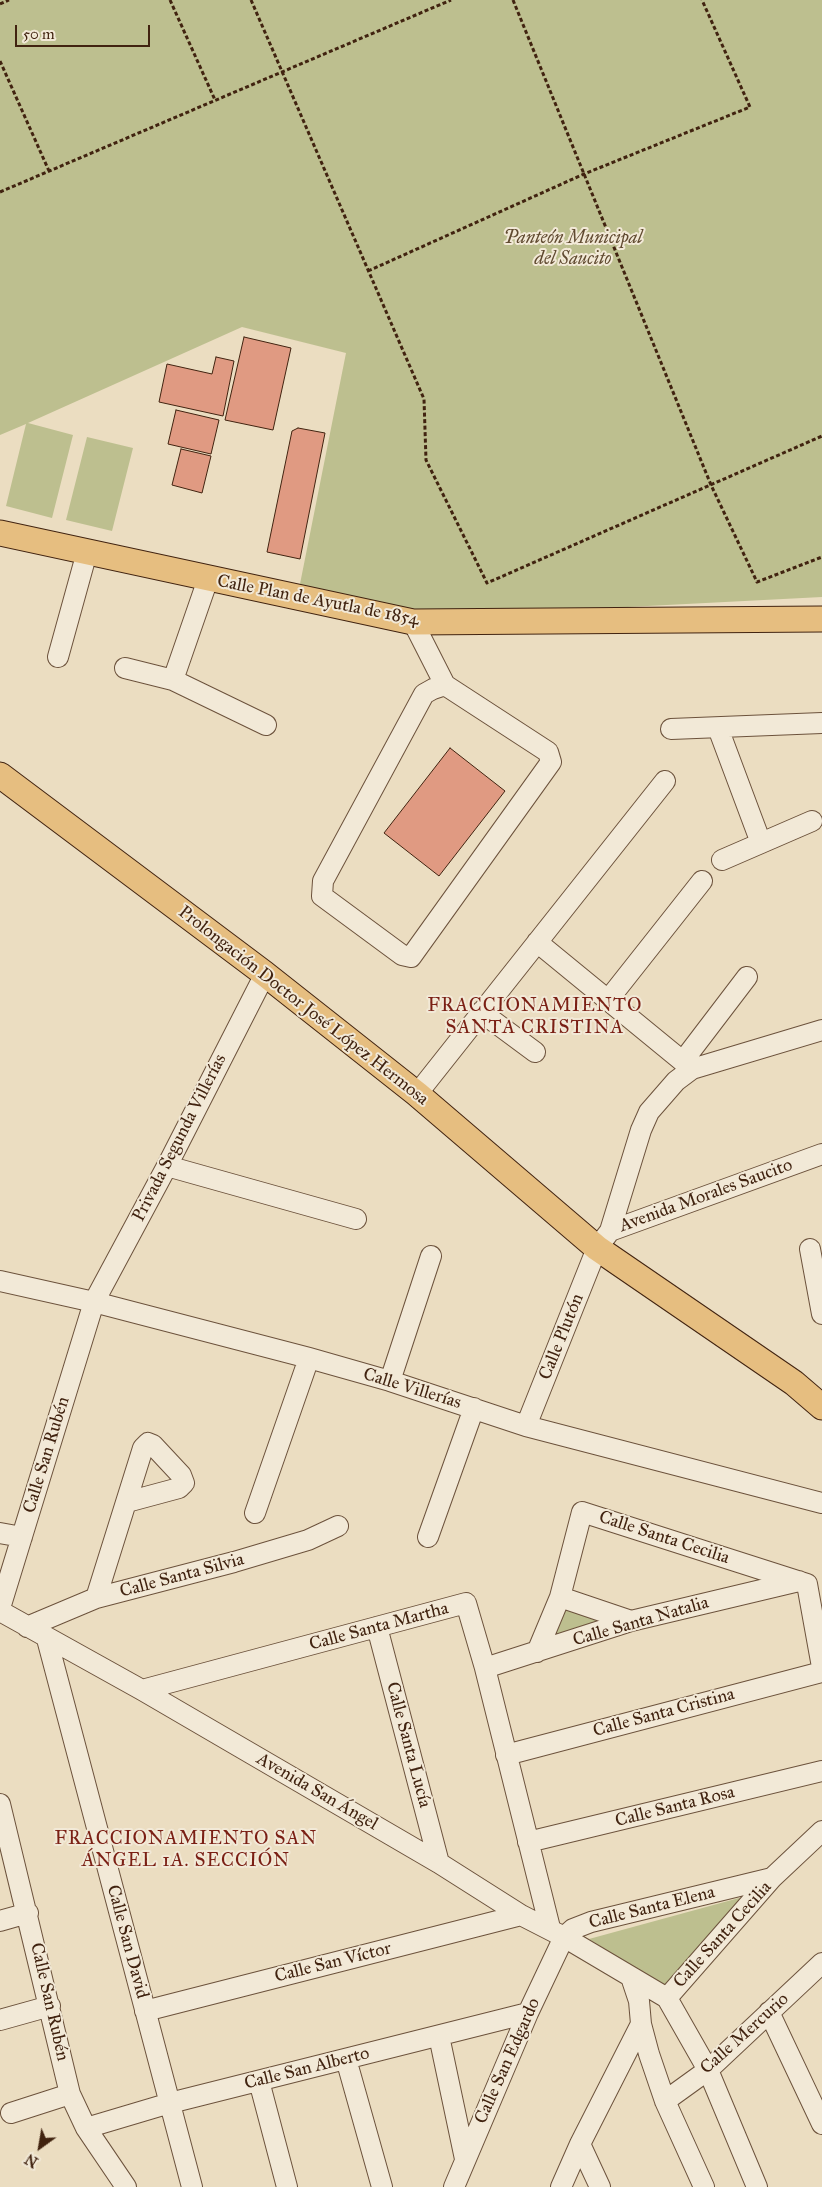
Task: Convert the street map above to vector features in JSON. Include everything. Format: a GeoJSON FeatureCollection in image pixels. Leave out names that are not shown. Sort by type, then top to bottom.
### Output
{"type":"FeatureCollection","features":[{"type":"Feature","properties":{"kind":"main road","name":"Calle Plan de Ayutla de 1854"},"geometry":{"type":"LineString","coordinates":[[0,532],[208,579],[413,622],[822,619]]}},
{"type":"Feature","properties":{"kind":"main road","name":"Prolongación Doctor José López Hermosa"},"geometry":{"type":"LineString","coordinates":[[0,775],[265,974],[603,1240],[794,1383],[822,1407]]}},
{"type":"Feature","properties":{"kind":"street"},"geometry":{"type":"LineString","coordinates":[[58,657],[87,552]]}},
{"type":"Feature","properties":{"kind":"street"},"geometry":{"type":"LineString","coordinates":[[173,680],[208,579]]}},
{"type":"Feature","properties":{"kind":"street"},"geometry":{"type":"LineString","coordinates":[[413,622],[445,685],[548,752],[551,762],[411,957],[402,955],[322,896],[324,881],[424,694],[433,688],[445,685]]}},
{"type":"Feature","properties":{"kind":"street"},"geometry":{"type":"LineString","coordinates":[[125,668],[173,680],[266,725]]}},
{"type":"Feature","properties":{"kind":"street"},"geometry":{"type":"LineString","coordinates":[[671,729],[822,723]]}},
{"type":"Feature","properties":{"kind":"street"},"geometry":{"type":"LineString","coordinates":[[718,728],[761,843]]}},
{"type":"Feature","properties":{"kind":"street"},"geometry":{"type":"LineString","coordinates":[[417,1094],[665,781]]}},
{"type":"Feature","properties":{"kind":"street"},"geometry":{"type":"LineString","coordinates":[[722,860],[812,821]]}},
{"type":"Feature","properties":{"kind":"street"},"geometry":{"type":"LineString","coordinates":[[608,1000],[702,881]]}},
{"type":"Feature","properties":{"kind":"street"},"geometry":{"type":"LineString","coordinates":[[536,942],[687,1065]]}},
{"type":"Feature","properties":{"kind":"street","name":"Privada Segunda Villerías"},"geometry":{"type":"LineString","coordinates":[[94,1302],[167,1166],[265,974]]}},
{"type":"Feature","properties":{"kind":"street"},"geometry":{"type":"LineString","coordinates":[[603,1240],[649,1112],[687,1065],[746,977]]}},
{"type":"Feature","properties":{"kind":"street"},"geometry":{"type":"LineString","coordinates":[[481,1012],[535,1052]]}},
{"type":"Feature","properties":{"kind":"street"},"geometry":{"type":"LineString","coordinates":[[687,1065],[822,1030]]}},
{"type":"Feature","properties":{"kind":"street","name":"Avenida Morales Saucito"},"geometry":{"type":"LineString","coordinates":[[603,1240],[822,1154]]}},
{"type":"Feature","properties":{"kind":"street"},"geometry":{"type":"LineString","coordinates":[[167,1166],[356,1219]]}},
{"type":"Feature","properties":{"kind":"street","name":"Calle Plutón"},"geometry":{"type":"LineString","coordinates":[[526,1426],[603,1240]]}},
{"type":"Feature","properties":{"kind":"street"},"geometry":{"type":"LineString","coordinates":[[810,1249],[822,1314]]}},
{"type":"Feature","properties":{"kind":"street"},"geometry":{"type":"LineString","coordinates":[[390,1381],[431,1256]]}},
{"type":"Feature","properties":{"kind":"street","name":"Calle Villerías"},"geometry":{"type":"LineString","coordinates":[[0,1280],[94,1302],[309,1358],[390,1381],[526,1426],[822,1504]]}},
{"type":"Feature","properties":{"kind":"street","name":"Calle San Rubén"},"geometry":{"type":"LineString","coordinates":[[0,1609],[94,1302]]}},
{"type":"Feature","properties":{"kind":"street"},"geometry":{"type":"LineString","coordinates":[[255,1513],[309,1358]]}},
{"type":"Feature","properties":{"kind":"street"},"geometry":{"type":"LineString","coordinates":[[428,1537],[474,1408]]}},
{"type":"Feature","properties":{"kind":"street"},"geometry":{"type":"LineString","coordinates":[[96,1598],[127,1502]]}},
{"type":"Feature","properties":{"kind":"street","name":"Calle Santa Cecilia"},"geometry":{"type":"LineString","coordinates":[[538,1652],[560,1597],[582,1512],[800,1582]]}},
{"type":"Feature","properties":{"kind":"street","name":"Calle Santa Silvia"},"geometry":{"type":"LineString","coordinates":[[27,1627],[96,1598],[234,1562],[308,1540],[338,1526]]}},
{"type":"Feature","properties":{"kind":"street"},"geometry":{"type":"LineString","coordinates":[[0,1533],[22,1537]]}},
{"type":"Feature","properties":{"kind":"street"},"geometry":{"type":"LineString","coordinates":[[800,1582],[807,1584],[822,1667]]}},
{"type":"Feature","properties":{"kind":"street","name":"Calle Santa Natalia"},"geometry":{"type":"LineString","coordinates":[[485,1668],[631,1621],[800,1582]]}},
{"type":"Feature","properties":{"kind":"street"},"geometry":{"type":"LineString","coordinates":[[560,1597],[631,1621]]}},
{"type":"Feature","properties":{"kind":"street","name":"Calle Santa Martha"},"geometry":{"type":"LineString","coordinates":[[142,1690],[466,1603],[485,1668],[528,1842],[557,1932]]}},
{"type":"Feature","properties":{"kind":"street","name":"Avenida San Ángel"},"geometry":{"type":"LineString","coordinates":[[0,1609],[47,1639],[142,1690],[439,1863],[521,1915],[557,1932],[667,1998]]}},
{"type":"Feature","properties":{"kind":"street","name":"Calle Santa Lucía"},"geometry":{"type":"LineString","coordinates":[[377,1628],[439,1863]]}},
{"type":"Feature","properties":{"kind":"street","name":"Calle San David"},"geometry":{"type":"LineString","coordinates":[[47,1639],[192,2187]]}},
{"type":"Feature","properties":{"kind":"street","name":"Calle Santa Cristina"},"geometry":{"type":"LineString","coordinates":[[506,1755],[822,1672]]}},
{"type":"Feature","properties":{"kind":"street","name":"Calle Santa Rosa"},"geometry":{"type":"LineString","coordinates":[[528,1842],[822,1772]]}},
{"type":"Feature","properties":{"kind":"street","name":"Calle San Rubén"},"geometry":{"type":"LineString","coordinates":[[0,1804],[28,1913],[70,2094],[86,2128],[126,2187]]}},
{"type":"Feature","properties":{"kind":"street","name":"Calle Santa Cecilia"},"geometry":{"type":"LineString","coordinates":[[667,1998],[772,1878],[822,1831]]}},
{"type":"Feature","properties":{"kind":"street","name":"Calle Santa Elena"},"geometry":{"type":"LineString","coordinates":[[557,1932],[772,1878]]}},
{"type":"Feature","properties":{"kind":"street"},"geometry":{"type":"LineString","coordinates":[[0,1921],[28,1913]]}},
{"type":"Feature","properties":{"kind":"street","name":"Calle San Víctor"},"geometry":{"type":"LineString","coordinates":[[146,2011],[521,1915]]}},
{"type":"Feature","properties":{"kind":"street","name":"Calle San Edgardo"},"geometry":{"type":"LineString","coordinates":[[454,2187],[528,2013],[557,1932]]}},
{"type":"Feature","properties":{"kind":"street","name":"Calle Mercurio"},"geometry":{"type":"LineString","coordinates":[[665,2101],[708,2070],[822,1963]]}},
{"type":"Feature","properties":{"kind":"street"},"geometry":{"type":"LineString","coordinates":[[631,1977],[639,2001],[641,2024],[649,2054],[665,2101],[704,2187]]}},
{"type":"Feature","properties":{"kind":"street"},"geometry":{"type":"LineString","coordinates":[[667,1998],[708,2070],[757,2187]]}},
{"type":"Feature","properties":{"kind":"street"},"geometry":{"type":"LineString","coordinates":[[0,2020],[50,2006]]}},
{"type":"Feature","properties":{"kind":"street"},"geometry":{"type":"LineString","coordinates":[[769,2012],[822,2124]]}},
{"type":"Feature","properties":{"kind":"street","name":"Calle San Alberto"},"geometry":{"type":"LineString","coordinates":[[86,2128],[170,2103],[528,2013]]}},
{"type":"Feature","properties":{"kind":"street"},"geometry":{"type":"LineString","coordinates":[[561,2187],[580,2144],[641,2024]]}},
{"type":"Feature","properties":{"kind":"street"},"geometry":{"type":"LineString","coordinates":[[439,2036],[465,2159]]}},
{"type":"Feature","properties":{"kind":"street"},"geometry":{"type":"LineString","coordinates":[[346,2059],[382,2187]]}},
{"type":"Feature","properties":{"kind":"street"},"geometry":{"type":"LineString","coordinates":[[259,2080],[287,2187]]}},
{"type":"Feature","properties":{"kind":"street"},"geometry":{"type":"LineString","coordinates":[[11,2114],[70,2094]]}},
{"type":"Feature","properties":{"kind":"street"},"geometry":{"type":"LineString","coordinates":[[580,2144],[600,2187]]}},
{"type":"Feature","properties":{"kind":"path"},"geometry":{"type":"LineString","coordinates":[[0,4],[9,0]]}},
{"type":"Feature","properties":{"kind":"path"},"geometry":{"type":"LineString","coordinates":[[170,0],[216,100]]}},
{"type":"Feature","properties":{"kind":"path"},"geometry":{"type":"LineString","coordinates":[[251,0],[424,399],[426,460],[487,583],[822,436]]}},
{"type":"Feature","properties":{"kind":"path"},"geometry":{"type":"LineString","coordinates":[[0,192],[451,0]]}},
{"type":"Feature","properties":{"kind":"path"},"geometry":{"type":"LineString","coordinates":[[513,0],[711,485],[757,582],[822,557]]}},
{"type":"Feature","properties":{"kind":"path"},"geometry":{"type":"LineString","coordinates":[[368,271],[584,174],[750,106],[702,0]]}},
{"type":"Feature","properties":{"kind":"path"},"geometry":{"type":"LineString","coordinates":[[0,61],[49,171]]}},
{"type":"Feature","properties":{"kind":"green space","name":"Panteón Municipal del Saucito"},"geometry":{"type":"Polygon","coordinates":[[[0,0],[822,0],[822,597],[434,617],[299,589],[346,353],[242,327],[28,423],[73,435],[52,518],[6,506],[26,424],[0,435],[0,0]]]}},
{"type":"Feature","properties":{"kind":"green space"},"geometry":{"type":"Polygon","coordinates":[[[87,437],[133,448],[112,531],[66,520],[87,437]]]}},
{"type":"Feature","properties":{"kind":"green space"},"geometry":{"type":"Polygon","coordinates":[[[563,1600],[620,1620],[543,1648],[563,1600]]]}},
{"type":"Feature","properties":{"kind":"green space"},"geometry":{"type":"Polygon","coordinates":[[[750,1895],[668,1989],[589,1939],[750,1895]]]}},
{"type":"Feature","properties":{"kind":"building"},"geometry":{"type":"Polygon","coordinates":[[[244,337],[291,348],[273,430],[225,420],[244,337]]]}},
{"type":"Feature","properties":{"kind":"building"},"geometry":{"type":"Polygon","coordinates":[[[216,357],[234,361],[223,416],[159,402],[167,364],[212,374],[216,357]]]}},
{"type":"Feature","properties":{"kind":"building"},"geometry":{"type":"Polygon","coordinates":[[[176,410],[219,420],[211,454],[168,444],[176,410]]]}},
{"type":"Feature","properties":{"kind":"building"},"geometry":{"type":"Polygon","coordinates":[[[298,428],[325,433],[300,559],[267,552],[292,431],[298,428]]]}},
{"type":"Feature","properties":{"kind":"building"},"geometry":{"type":"Polygon","coordinates":[[[181,449],[211,456],[202,493],[172,485],[181,449]]]}},
{"type":"Feature","properties":{"kind":"building"},"geometry":{"type":"Polygon","coordinates":[[[450,748],[505,791],[439,876],[384,833],[450,748]]]}},
{"type":"Feature","properties":{"kind":"district","name":"FRACCIONAMIENTO SANTA CRISTINA"},"geometry":{"type":"Point","coordinates":[535,1017]}},
{"type":"Feature","properties":{"kind":"district","name":"FRACCIONAMIENTO SAN ÁNGEL 1A. SECCIÓN"},"geometry":{"type":"Point","coordinates":[186,1850]}}]}
